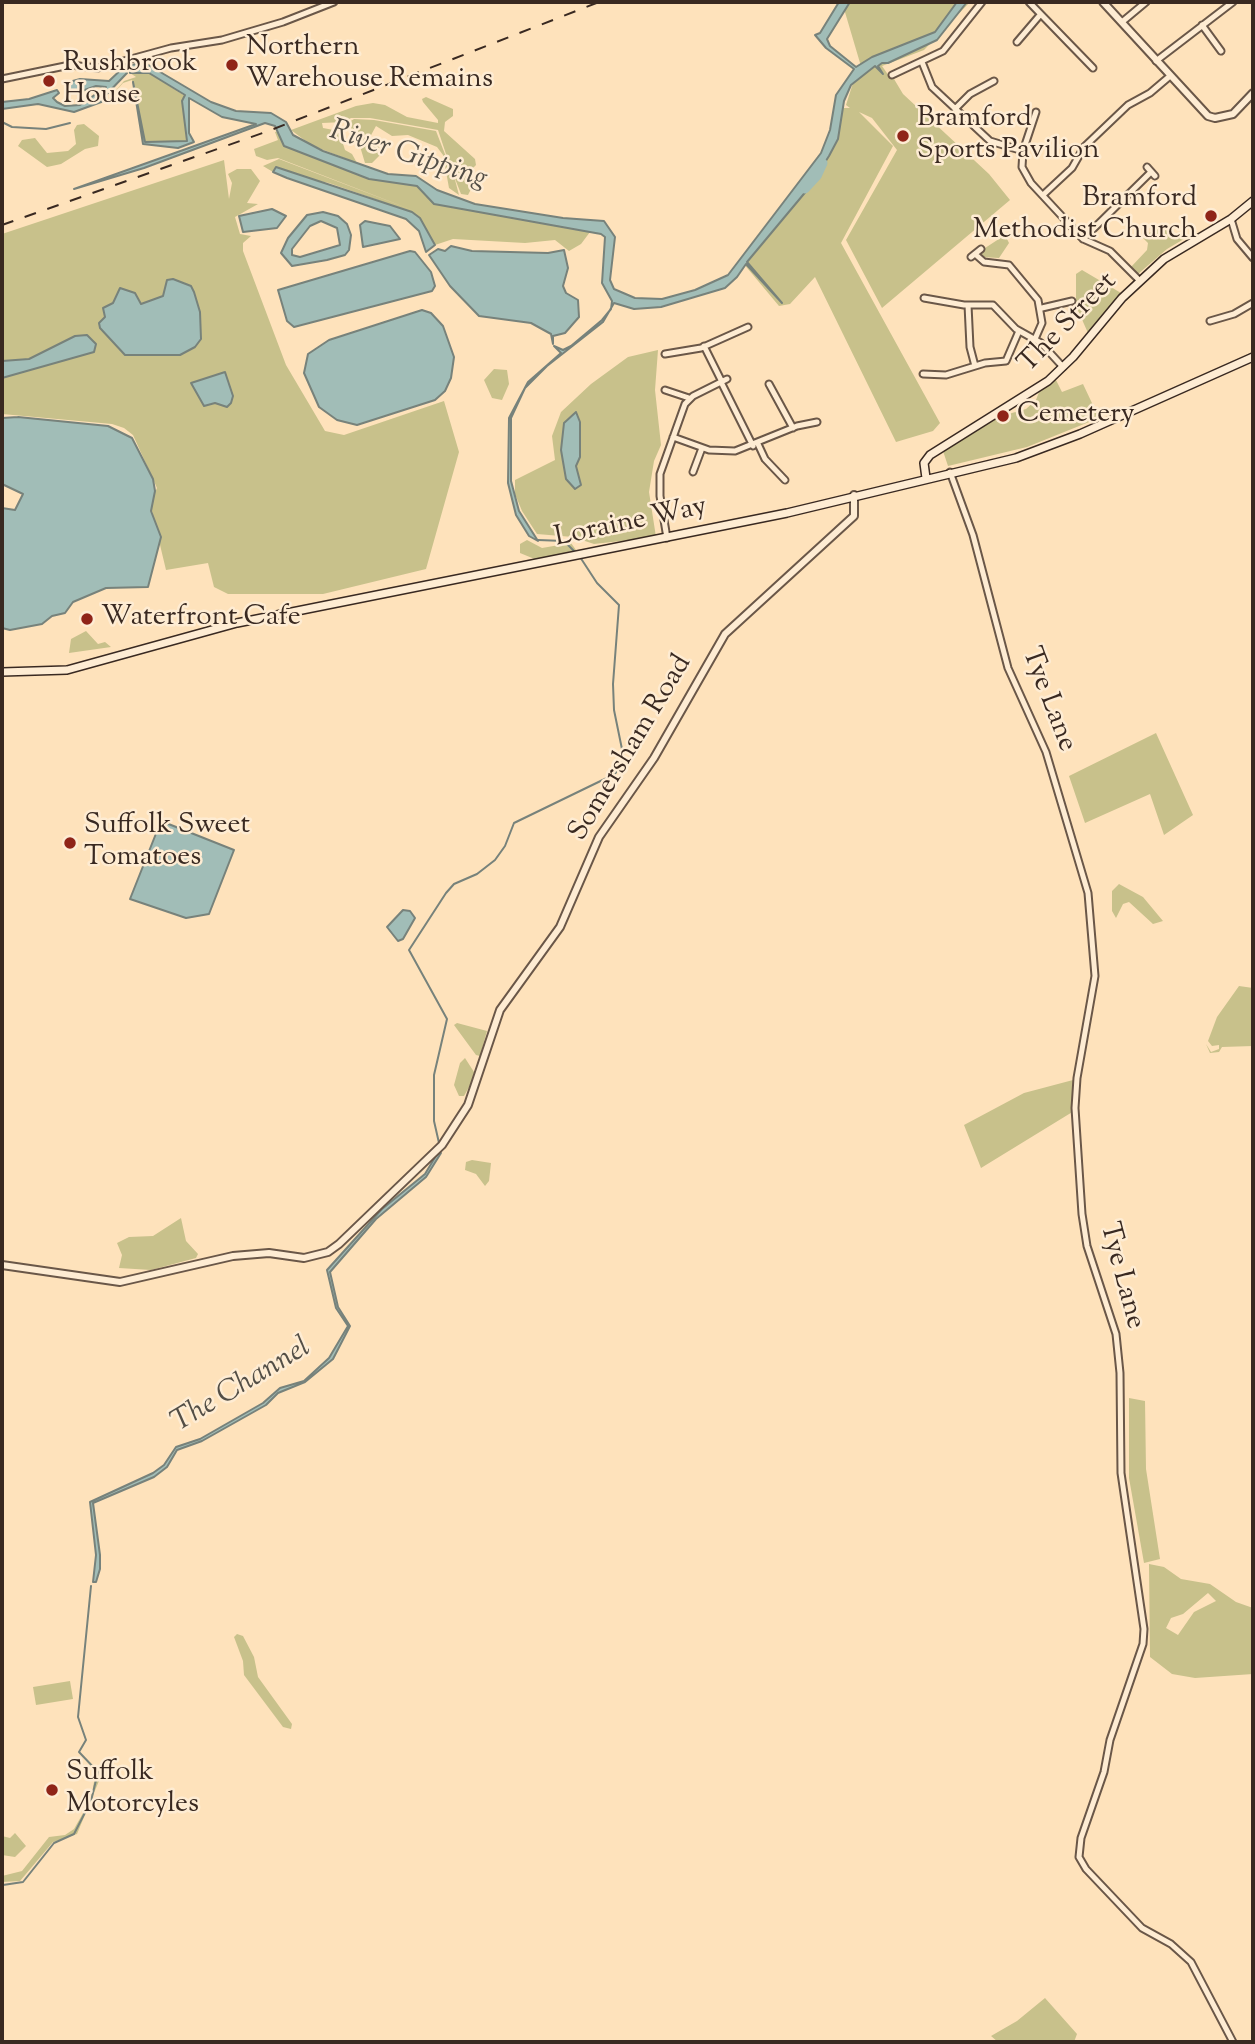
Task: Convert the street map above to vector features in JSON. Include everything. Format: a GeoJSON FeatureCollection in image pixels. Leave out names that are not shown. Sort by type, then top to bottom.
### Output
{"type":"FeatureCollection","features":[{"type":"Feature","properties":{"kind":"main road","name":"The Street"},"geometry":{"type":"LineString","coordinates":[[926,478],[924,463],[930,455],[1009,408],[1063,368],[1140,281],[1173,252],[1231,219],[1253,201]]}},
{"type":"Feature","properties":{"kind":"main road","name":"Loraine Way"},"geometry":{"type":"LineString","coordinates":[[2,672],[67,670],[237,623],[667,538],[1016,458],[1067,439],[1253,357]]}},
{"type":"Feature","properties":{"kind":"street"},"geometry":{"type":"LineString","coordinates":[[2,79],[70,65],[98,68],[171,48],[222,40],[283,22],[334,2]]}},
{"type":"Feature","properties":{"kind":"street"},"geometry":{"type":"LineString","coordinates":[[892,75],[947,48],[982,2]]}},
{"type":"Feature","properties":{"kind":"street"},"geometry":{"type":"LineString","coordinates":[[1029,2],[1093,68]]}},
{"type":"Feature","properties":{"kind":"street"},"geometry":{"type":"LineString","coordinates":[[1102,2],[1200,110],[1215,118],[1233,114],[1253,93]]}},
{"type":"Feature","properties":{"kind":"street"},"geometry":{"type":"LineString","coordinates":[[1122,22],[1146,2]]}},
{"type":"Feature","properties":{"kind":"street"},"geometry":{"type":"LineString","coordinates":[[1156,61],[1233,2]]}},
{"type":"Feature","properties":{"kind":"street"},"geometry":{"type":"LineString","coordinates":[[1017,42],[1040,15]]}},
{"type":"Feature","properties":{"kind":"street"},"geometry":{"type":"LineString","coordinates":[[1202,24],[1221,51]]}},
{"type":"Feature","properties":{"kind":"street"},"geometry":{"type":"LineString","coordinates":[[922,62],[927,81],[990,141],[1023,151]]}},
{"type":"Feature","properties":{"kind":"street"},"geometry":{"type":"LineString","coordinates":[[1043,195],[1074,166],[1084,148],[1128,104],[1152,92],[1170,76]]}},
{"type":"Feature","properties":{"kind":"street"},"geometry":{"type":"LineString","coordinates":[[955,108],[970,94],[994,81]]}},
{"type":"Feature","properties":{"kind":"street"},"geometry":{"type":"LineString","coordinates":[[1036,112],[1023,151],[1025,174],[1083,239],[1110,251],[1140,281]]}},
{"type":"Feature","properties":{"kind":"street"},"geometry":{"type":"LineString","coordinates":[[1083,239],[1151,172]]}},
{"type":"Feature","properties":{"kind":"street"},"geometry":{"type":"LineString","coordinates":[[1231,219],[1240,243],[1253,258]]}},
{"type":"Feature","properties":{"kind":"street"},"geometry":{"type":"LineString","coordinates":[[981,249],[973,256],[984,262],[1009,265],[1042,308],[1042,323],[1035,339]]}},
{"type":"Feature","properties":{"kind":"street"},"geometry":{"type":"LineString","coordinates":[[924,298],[968,306],[993,304],[1019,331],[1035,339],[1063,368]]}},
{"type":"Feature","properties":{"kind":"street"},"geometry":{"type":"LineString","coordinates":[[1042,308],[1072,301]]}},
{"type":"Feature","properties":{"kind":"street"},"geometry":{"type":"LineString","coordinates":[[1210,321],[1234,314],[1253,303]]}},
{"type":"Feature","properties":{"kind":"street"},"geometry":{"type":"LineString","coordinates":[[968,306],[971,351],[975,366]]}},
{"type":"Feature","properties":{"kind":"street"},"geometry":{"type":"LineString","coordinates":[[665,354],[683,353],[748,327]]}},
{"type":"Feature","properties":{"kind":"street"},"geometry":{"type":"LineString","coordinates":[[923,374],[946,375],[975,366],[1006,361],[1019,331]]}},
{"type":"Feature","properties":{"kind":"street"},"geometry":{"type":"LineString","coordinates":[[704,346],[756,445],[785,480]]}},
{"type":"Feature","properties":{"kind":"street"},"geometry":{"type":"LineString","coordinates":[[683,353],[685,361]]}},
{"type":"Feature","properties":{"kind":"street"},"geometry":{"type":"LineString","coordinates":[[667,538],[659,484],[673,437],[689,398],[723,381]]}},
{"type":"Feature","properties":{"kind":"street"},"geometry":{"type":"LineString","coordinates":[[769,384],[793,428]]}},
{"type":"Feature","properties":{"kind":"street"},"geometry":{"type":"LineString","coordinates":[[665,390],[689,398]]}},
{"type":"Feature","properties":{"kind":"street"},"geometry":{"type":"LineString","coordinates":[[673,437],[702,448],[729,452],[817,422]]}},
{"type":"Feature","properties":{"kind":"street"},"geometry":{"type":"LineString","coordinates":[[693,472],[702,448]]}},
{"type":"Feature","properties":{"kind":"street","name":"Tye Lane"},"geometry":{"type":"LineString","coordinates":[[950,472],[973,535],[1008,668],[1046,752],[1088,893],[1095,976],[1077,1078],[1075,1108],[1082,1214],[1087,1246],[1116,1334],[1120,1373],[1121,1473],[1144,1629],[1143,1644],[1110,1740],[1104,1772],[1081,1838],[1079,1857],[1086,1869],[1142,1928],[1176,1947],[1191,1962],[1233,2042]]}},
{"type":"Feature","properties":{"kind":"street","name":"Somersham Road"},"geometry":{"type":"LineString","coordinates":[[2,1265],[53,1270],[112,1283],[133,1281],[180,1266],[233,1256],[268,1253],[304,1258],[328,1252],[340,1244],[442,1145],[468,1104],[500,1010],[560,928],[599,837],[654,758],[725,634],[854,516],[854,495]]}},
{"type":"Feature","properties":{"kind":"shaded area"},"geometry":{"type":"Polygon","coordinates":[[[842,2],[970,2],[924,50],[882,66],[889,76],[902,70],[903,74],[894,79],[903,94],[989,174],[1010,200],[882,308],[846,240],[897,150],[872,118],[859,112],[893,146],[841,243],[940,423],[933,431],[896,442],[815,277],[790,304],[779,306],[743,263],[816,176],[835,136],[841,108],[850,108],[846,105],[853,83],[863,73],[842,2]]]}},
{"type":"Feature","properties":{"kind":"shaded area"},"geometry":{"type":"Polygon","coordinates":[[[138,70],[149,73],[185,96],[182,101],[187,142],[145,142],[132,80],[123,83],[105,103],[124,81],[136,77],[130,73],[138,70]]]}},
{"type":"Feature","properties":{"kind":"shaded area"},"geometry":{"type":"Polygon","coordinates":[[[426,97],[453,109],[453,116],[445,122],[444,131],[475,159],[476,165],[466,175],[472,187],[468,195],[461,194],[454,176],[459,195],[449,188],[443,155],[437,147],[408,135],[392,136],[376,126],[370,137],[379,147],[381,154],[372,163],[365,163],[356,133],[346,124],[354,119],[374,120],[436,131],[453,175],[438,130],[370,118],[351,118],[344,122],[322,123],[323,128],[339,131],[345,150],[352,154],[357,163],[311,145],[291,130],[356,106],[373,103],[385,105],[407,117],[438,123],[423,102],[422,99],[426,97]]]}},
{"type":"Feature","properties":{"kind":"shaded area"},"geometry":{"type":"Polygon","coordinates":[[[84,124],[99,136],[98,146],[85,149],[61,164],[47,167],[18,146],[22,140],[35,138],[47,153],[68,151],[76,144],[74,130],[77,125],[84,124]]]}},
{"type":"Feature","properties":{"kind":"shaded area"},"geometry":{"type":"Polygon","coordinates":[[[279,131],[297,151],[369,179],[417,186],[435,204],[590,232],[581,244],[569,251],[555,240],[525,243],[453,239],[435,245],[420,218],[412,212],[329,183],[273,172],[263,166],[279,159],[420,213],[278,158],[267,160],[256,156],[254,149],[278,140],[275,132],[279,131]]]}},
{"type":"Feature","properties":{"kind":"shaded area"},"geometry":{"type":"Polygon","coordinates":[[[224,160],[229,199],[232,183],[228,174],[237,169],[251,169],[260,181],[247,203],[258,204],[235,217],[240,234],[251,236],[243,243],[243,251],[286,365],[325,431],[344,435],[444,401],[459,452],[426,569],[323,594],[228,594],[214,587],[208,563],[166,570],[150,503],[157,488],[133,435],[112,424],[2,414],[2,234],[224,160]]]}},
{"type":"Feature","properties":{"kind":"shaded area"},"geometry":{"type":"Polygon","coordinates":[[[1163,225],[1187,230],[1169,227],[1168,235],[1178,237],[1179,233],[1189,236],[1167,249],[1138,274],[1131,267],[1147,250],[1148,243],[1142,237],[1163,225]]]}},
{"type":"Feature","properties":{"kind":"shaded area"},"geometry":{"type":"Polygon","coordinates":[[[1005,235],[1009,243],[999,258],[982,257],[982,250],[1005,235]]]}},
{"type":"Feature","properties":{"kind":"shaded area"},"geometry":{"type":"Polygon","coordinates":[[[1082,270],[1121,293],[1088,333],[1076,306],[1076,274],[1082,270]]]}},
{"type":"Feature","properties":{"kind":"shaded area"},"geometry":{"type":"Polygon","coordinates":[[[658,350],[655,390],[661,445],[654,461],[649,492],[656,537],[594,544],[573,537],[537,534],[515,494],[515,480],[555,460],[552,436],[561,412],[591,384],[628,357],[658,350]]]}},
{"type":"Feature","properties":{"kind":"shaded area"},"geometry":{"type":"Polygon","coordinates":[[[494,369],[507,370],[509,384],[502,400],[492,398],[484,380],[494,369]]]}},
{"type":"Feature","properties":{"kind":"shaded area"},"geometry":{"type":"Polygon","coordinates":[[[1056,380],[1062,392],[1083,384],[1099,418],[1027,447],[948,466],[942,448],[998,417],[1026,409],[1036,400],[1039,392],[1056,380]]]}},
{"type":"Feature","properties":{"kind":"shaded area"},"geometry":{"type":"Polygon","coordinates":[[[527,540],[542,548],[571,543],[576,550],[537,560],[520,553],[520,544],[527,540]]]}},
{"type":"Feature","properties":{"kind":"shaded area"},"geometry":{"type":"Polygon","coordinates":[[[86,631],[98,644],[105,642],[111,647],[69,653],[71,639],[86,631]]]}},
{"type":"Feature","properties":{"kind":"shaded area"},"geometry":{"type":"Polygon","coordinates":[[[1156,733],[1193,815],[1164,835],[1150,794],[1085,823],[1069,776],[1156,733]]]}},
{"type":"Feature","properties":{"kind":"shaded area"},"geometry":{"type":"Polygon","coordinates":[[[1119,884],[1143,897],[1163,921],[1153,924],[1129,902],[1123,904],[1116,918],[1112,911],[1112,891],[1119,884]]]}},
{"type":"Feature","properties":{"kind":"shaded area"},"geometry":{"type":"Polygon","coordinates":[[[1239,986],[1253,988],[1253,1046],[1222,1047],[1219,1052],[1210,1053],[1206,1044],[1211,1052],[1219,1049],[1219,1045],[1212,1046],[1208,1041],[1217,1017],[1239,986]]]}},
{"type":"Feature","properties":{"kind":"shaded area"},"geometry":{"type":"Polygon","coordinates":[[[457,1023],[487,1031],[480,1056],[476,1055],[454,1025],[457,1023]]]}},
{"type":"Feature","properties":{"kind":"shaded area"},"geometry":{"type":"Polygon","coordinates":[[[465,1058],[474,1072],[473,1080],[464,1096],[459,1096],[454,1085],[460,1063],[465,1058]]]}},
{"type":"Feature","properties":{"kind":"shaded area"},"geometry":{"type":"Polygon","coordinates":[[[1073,1080],[1074,1111],[981,1168],[964,1125],[1024,1093],[1073,1080]]]}},
{"type":"Feature","properties":{"kind":"shaded area"},"geometry":{"type":"Polygon","coordinates":[[[472,1160],[491,1163],[489,1181],[485,1186],[476,1174],[465,1170],[466,1162],[472,1160]]]}},
{"type":"Feature","properties":{"kind":"shaded area"},"geometry":{"type":"Polygon","coordinates":[[[181,1218],[186,1241],[198,1254],[196,1258],[151,1270],[119,1268],[122,1255],[117,1243],[129,1237],[153,1236],[181,1218]]]}},
{"type":"Feature","properties":{"kind":"shaded area"},"geometry":{"type":"Polygon","coordinates":[[[1129,1398],[1145,1401],[1146,1469],[1160,1559],[1144,1563],[1129,1478],[1129,1398]]]}},
{"type":"Feature","properties":{"kind":"shaded area"},"geometry":{"type":"Polygon","coordinates":[[[1149,1564],[1164,1567],[1181,1579],[1210,1584],[1236,1602],[1253,1608],[1253,1674],[1195,1678],[1172,1674],[1150,1657],[1149,1564]],[[1208,1593],[1183,1614],[1171,1618],[1166,1628],[1178,1635],[1194,1612],[1216,1601],[1208,1593]]]}},
{"type":"Feature","properties":{"kind":"shaded area"},"geometry":{"type":"Polygon","coordinates":[[[237,1634],[243,1636],[254,1657],[258,1677],[292,1724],[291,1729],[283,1727],[244,1675],[243,1661],[234,1637],[237,1634]]]}},
{"type":"Feature","properties":{"kind":"shaded area"},"geometry":{"type":"Polygon","coordinates":[[[70,1681],[73,1699],[36,1705],[33,1687],[70,1681]]]}},
{"type":"Feature","properties":{"kind":"shaded area"},"geometry":{"type":"Polygon","coordinates":[[[95,1776],[101,1776],[77,1834],[53,1842],[20,1881],[2,1882],[2,1876],[22,1871],[49,1837],[65,1835],[74,1829],[91,1799],[95,1776]]]}},
{"type":"Feature","properties":{"kind":"shaded area"},"geometry":{"type":"Polygon","coordinates":[[[15,1833],[26,1846],[15,1857],[2,1855],[2,1836],[10,1838],[15,1833]]]}},
{"type":"Feature","properties":{"kind":"shaded area"},"geometry":{"type":"Polygon","coordinates":[[[1045,1998],[1077,2034],[1074,2042],[998,2042],[991,2036],[1017,2021],[1045,1998]]]}},
{"type":"Feature","properties":{"kind":"water"},"geometry":{"type":"Polygon","coordinates":[[[839,2],[850,2],[827,39],[830,46],[856,67],[872,57],[935,32],[957,2],[967,2],[937,40],[888,63],[882,63],[878,66],[883,74],[875,66],[851,85],[844,101],[838,139],[829,156],[808,189],[747,262],[782,303],[746,264],[725,288],[661,307],[634,309],[614,303],[611,308],[612,301],[602,283],[605,237],[601,234],[434,204],[417,186],[369,179],[284,146],[275,126],[265,123],[144,168],[74,189],[256,124],[222,117],[189,98],[189,133],[194,142],[178,148],[143,144],[133,82],[145,142],[187,141],[182,101],[185,95],[149,73],[130,73],[129,65],[145,63],[211,102],[236,111],[271,113],[286,122],[293,135],[323,151],[388,174],[416,176],[437,190],[475,204],[563,218],[604,221],[615,237],[610,280],[614,289],[635,298],[662,299],[695,290],[728,275],[821,153],[830,130],[836,95],[854,69],[826,48],[815,35],[820,33],[839,2]]]}},
{"type":"Feature","properties":{"kind":"water"},"geometry":{"type":"Polygon","coordinates":[[[126,65],[127,73],[103,98],[104,101],[74,112],[38,104],[2,109],[2,102],[29,99],[57,90],[59,93],[53,98],[57,102],[65,106],[80,105],[106,87],[96,86],[76,93],[69,91],[69,82],[80,79],[109,81],[126,65]]]}},
{"type":"Feature","properties":{"kind":"water"},"geometry":{"type":"Polygon","coordinates":[[[276,167],[412,212],[420,218],[435,245],[426,252],[419,231],[406,219],[287,178],[273,172],[276,167]]]}},
{"type":"Feature","properties":{"kind":"water"},"geometry":{"type":"Polygon","coordinates":[[[272,209],[286,216],[277,228],[243,232],[239,216],[272,209]]]}},
{"type":"Feature","properties":{"kind":"water"},"geometry":{"type":"Polygon","coordinates":[[[323,212],[338,216],[347,224],[351,235],[349,250],[345,255],[292,266],[281,253],[288,238],[307,215],[323,212]],[[321,221],[310,226],[292,249],[292,255],[300,257],[340,245],[337,228],[321,221]]]}},
{"type":"Feature","properties":{"kind":"water"},"geometry":{"type":"Polygon","coordinates":[[[365,221],[390,226],[400,239],[363,247],[360,225],[365,221]]]}},
{"type":"Feature","properties":{"kind":"water"},"geometry":{"type":"Polygon","coordinates":[[[451,246],[472,251],[548,253],[564,250],[568,268],[563,286],[566,293],[578,300],[579,317],[565,333],[553,336],[553,344],[551,334],[531,323],[479,316],[450,286],[429,255],[438,249],[445,251],[451,246]]]}},
{"type":"Feature","properties":{"kind":"water"},"geometry":{"type":"Polygon","coordinates":[[[410,251],[415,252],[431,272],[435,286],[432,291],[294,327],[287,321],[278,290],[410,251]]]}},
{"type":"Feature","properties":{"kind":"water"},"geometry":{"type":"Polygon","coordinates":[[[173,279],[191,286],[194,292],[200,312],[201,339],[195,347],[180,355],[125,355],[100,328],[99,323],[105,317],[103,308],[113,303],[120,288],[135,293],[141,304],[163,296],[167,280],[173,279]]]}},
{"type":"Feature","properties":{"kind":"water"},"geometry":{"type":"Polygon","coordinates":[[[422,310],[431,313],[443,326],[454,357],[451,378],[445,391],[435,400],[357,425],[337,420],[319,407],[304,373],[308,354],[329,340],[422,310]]]}},
{"type":"Feature","properties":{"kind":"water"},"geometry":{"type":"Polygon","coordinates":[[[609,311],[603,322],[547,366],[525,388],[511,418],[511,481],[519,511],[538,541],[529,536],[516,515],[508,483],[509,418],[528,382],[561,353],[554,346],[563,350],[571,346],[609,311]]]}},
{"type":"Feature","properties":{"kind":"water"},"geometry":{"type":"Polygon","coordinates":[[[87,335],[96,344],[94,352],[2,378],[2,361],[29,359],[75,336],[87,335]]]}},
{"type":"Feature","properties":{"kind":"water"},"geometry":{"type":"Polygon","coordinates":[[[225,372],[233,396],[231,403],[227,407],[215,403],[204,406],[191,383],[225,372]]]}},
{"type":"Feature","properties":{"kind":"water"},"geometry":{"type":"Polygon","coordinates":[[[576,412],[580,422],[580,457],[576,466],[581,485],[575,489],[566,479],[561,450],[564,423],[576,412]]]}},
{"type":"Feature","properties":{"kind":"water"},"geometry":{"type":"Polygon","coordinates":[[[18,417],[108,426],[132,438],[153,479],[155,491],[151,511],[161,537],[148,587],[106,588],[73,602],[65,613],[52,616],[42,624],[10,630],[2,628],[2,508],[15,510],[23,494],[2,484],[2,418],[18,417]]]}},
{"type":"Feature","properties":{"kind":"water"},"geometry":{"type":"Polygon","coordinates":[[[161,821],[234,850],[209,914],[186,918],[130,899],[161,821]]]}},
{"type":"Feature","properties":{"kind":"water"},"geometry":{"type":"Polygon","coordinates":[[[403,910],[410,911],[415,918],[403,939],[398,941],[387,927],[403,910]]]}},
{"type":"Feature","properties":{"kind":"water"},"geometry":{"type":"Polygon","coordinates":[[[441,1153],[426,1177],[376,1219],[330,1272],[338,1307],[350,1326],[333,1359],[305,1382],[278,1393],[266,1405],[202,1441],[177,1450],[167,1467],[154,1477],[93,1503],[100,1569],[96,1582],[93,1582],[96,1555],[90,1502],[153,1473],[164,1465],[176,1447],[200,1439],[263,1403],[280,1388],[304,1381],[329,1358],[348,1326],[336,1308],[327,1270],[382,1209],[425,1174],[437,1154],[441,1153]]]}},
{"type":"Feature","properties":{"kind":"waterway"},"geometry":{"type":"LineString","coordinates":[[2,122],[12,127],[46,129],[70,123]]}},
{"type":"Feature","properties":{"kind":"waterway","name":"River Gipping"},"geometry":{"type":"LineString","coordinates":[[805,189],[817,176],[823,163]]}},
{"type":"Feature","properties":{"kind":"waterway","name":"The Channel"},"geometry":{"type":"LineString","coordinates":[[538,540],[564,541],[576,553]]}},
{"type":"Feature","properties":{"kind":"waterway","name":"The Channel"},"geometry":{"type":"LineString","coordinates":[[439,1143],[434,1121],[434,1075],[447,1019],[409,950],[454,884],[477,874],[495,860],[505,846],[514,823],[615,774],[624,759],[614,710],[613,684],[619,605],[597,583],[580,557]]}},
{"type":"Feature","properties":{"kind":"waterway","name":"The Channel"},"geometry":{"type":"LineString","coordinates":[[2,1891],[3,1885],[23,1882],[54,1843],[74,1834],[91,1801],[98,1772],[79,1752],[86,1740],[78,1717],[91,1586]]}},
{"type":"Feature","properties":{"kind":"railway"},"geometry":{"type":"LineString","coordinates":[[2,225],[271,130],[599,2]]}},
{"type":"Feature","properties":{"kind":"place","name":"Northern Warehouse Remains"},"geometry":{"type":"Point","coordinates":[232,65]}},
{"type":"Feature","properties":{"kind":"place","name":"Rushbrook House"},"geometry":{"type":"Point","coordinates":[49,81]}},
{"type":"Feature","properties":{"kind":"place","name":"Bramford Sports Pavilion"},"geometry":{"type":"Point","coordinates":[903,136]}},
{"type":"Feature","properties":{"kind":"place","name":"Bramford Methodist Church"},"geometry":{"type":"Point","coordinates":[1211,216]}},
{"type":"Feature","properties":{"kind":"place","name":"Cemetery"},"geometry":{"type":"Point","coordinates":[1003,416]}},
{"type":"Feature","properties":{"kind":"place","name":"Waterfront Cafe"},"geometry":{"type":"Point","coordinates":[87,619]}},
{"type":"Feature","properties":{"kind":"place","name":"Suffolk Sweet Tomatoes"},"geometry":{"type":"Point","coordinates":[70,843]}},
{"type":"Feature","properties":{"kind":"place","name":"Suffolk Motorcyles"},"geometry":{"type":"Point","coordinates":[52,1790]}}]}
